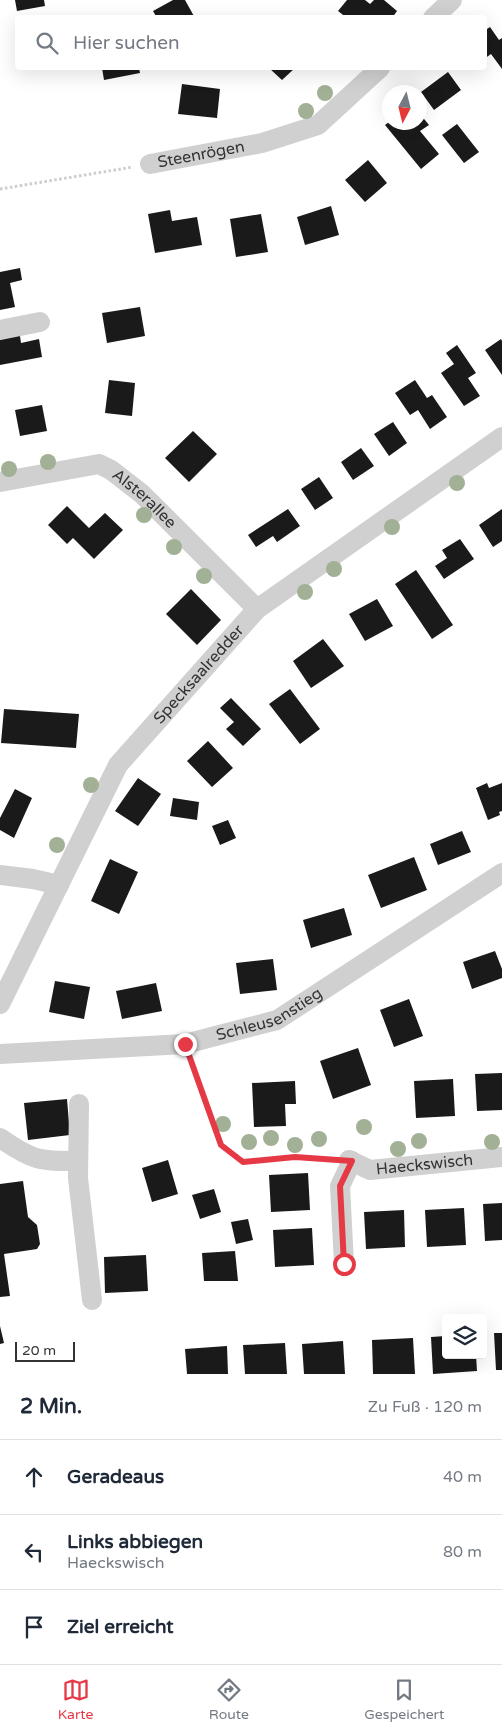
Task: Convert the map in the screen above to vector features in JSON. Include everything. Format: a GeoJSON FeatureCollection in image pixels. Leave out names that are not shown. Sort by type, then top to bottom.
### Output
{"type":"FeatureCollection","features":[{"type":"Feature","properties":{"kind":"street"},"geometry":{"type":"LineString","coordinates":[[436,15],[452,0]]}},
{"type":"Feature","properties":{"kind":"street","name":"Steenrögen"},"geometry":{"type":"LineString","coordinates":[[150,164],[262,144],[318,125],[378,70]]}},
{"type":"Feature","properties":{"kind":"street"},"geometry":{"type":"LineString","coordinates":[[0,330],[40,322]]}},
{"type":"Feature","properties":{"kind":"street","name":"Specksaalredder"},"geometry":{"type":"LineString","coordinates":[[0,1004],[118,765],[257,609],[502,437]]}},
{"type":"Feature","properties":{"kind":"street","name":"Alsterallee"},"geometry":{"type":"LineString","coordinates":[[0,482],[99,464],[111,470],[142,494],[257,609]]}},
{"type":"Feature","properties":{"kind":"street","name":"Schleusenstieg"},"geometry":{"type":"LineString","coordinates":[[0,1054],[185,1044],[277,1020],[502,873]]}},
{"type":"Feature","properties":{"kind":"street"},"geometry":{"type":"LineString","coordinates":[[0,875],[33,879],[59,885]]}},
{"type":"Feature","properties":{"kind":"street"},"geometry":{"type":"LineString","coordinates":[[79,1104],[78,1178],[92,1300]]}},
{"type":"Feature","properties":{"kind":"street"},"geometry":{"type":"LineString","coordinates":[[0,1138],[21,1152],[40,1161],[78,1161]]}},
{"type":"Feature","properties":{"kind":"street","name":"Haeckswisch"},"geometry":{"type":"LineString","coordinates":[[350,1160],[370,1170],[502,1157]]}},
{"type":"Feature","properties":{"kind":"street"},"geometry":{"type":"LineString","coordinates":[[344,1264],[340,1186],[350,1160]]}},
{"type":"Feature","properties":{"kind":"path","name":"Steenrögen"},"geometry":{"type":"LineString","coordinates":[[0,189],[150,164]]}},
{"type":"Feature","properties":{"kind":"path"},"geometry":{"type":"LineString","coordinates":[[185,1044],[221,1145],[243,1162],[295,1157],[350,1160]]}},
{"type":"Feature","properties":{"kind":"building"},"geometry":{"type":"Polygon","coordinates":[[[15,0],[44,0],[45,6],[17,11],[15,0]]]}},
{"type":"Feature","properties":{"kind":"building"},"geometry":{"type":"Polygon","coordinates":[[[173,0],[185,0],[193,15],[155,15],[153,11],[173,0]]]}},
{"type":"Feature","properties":{"kind":"building"},"geometry":{"type":"Polygon","coordinates":[[[347,0],[365,0],[370,4],[374,0],[384,0],[397,11],[394,15],[343,15],[338,11],[347,0]]]}},
{"type":"Feature","properties":{"kind":"building"},"geometry":{"type":"Polygon","coordinates":[[[490,27],[499,40],[502,38],[502,69],[491,54],[487,57],[487,29],[490,27]]]}},
{"type":"Feature","properties":{"kind":"building"},"geometry":{"type":"Polygon","coordinates":[[[102,70],[139,70],[140,73],[104,80],[102,70]]]}},
{"type":"Feature","properties":{"kind":"building"},"geometry":{"type":"Polygon","coordinates":[[[271,70],[293,70],[282,80],[271,70]]]}},
{"type":"Feature","properties":{"kind":"building"},"geometry":{"type":"Polygon","coordinates":[[[448,72],[461,90],[434,110],[427,100],[427,88],[448,72]]]}},
{"type":"Feature","properties":{"kind":"building"},"geometry":{"type":"Polygon","coordinates":[[[182,84],[220,89],[217,118],[178,114],[182,84]]]}},
{"type":"Feature","properties":{"kind":"building"},"geometry":{"type":"Polygon","coordinates":[[[457,124],[479,152],[464,163],[442,135],[457,124]]]}},
{"type":"Feature","properties":{"kind":"building"},"geometry":{"type":"Polygon","coordinates":[[[389,130],[422,130],[420,131],[439,154],[421,169],[389,130]]]}},
{"type":"Feature","properties":{"kind":"building"},"geometry":{"type":"Polygon","coordinates":[[[368,160],[387,183],[365,202],[345,180],[368,160]]]}},
{"type":"Feature","properties":{"kind":"building"},"geometry":{"type":"Polygon","coordinates":[[[331,206],[339,235],[305,245],[297,217],[331,206]]]}},
{"type":"Feature","properties":{"kind":"building"},"geometry":{"type":"Polygon","coordinates":[[[170,210],[172,221],[197,217],[202,245],[155,253],[148,214],[170,210]]]}},
{"type":"Feature","properties":{"kind":"building"},"geometry":{"type":"Polygon","coordinates":[[[261,214],[268,252],[236,257],[230,219],[261,214]]]}},
{"type":"Feature","properties":{"kind":"building"},"geometry":{"type":"Polygon","coordinates":[[[20,268],[22,280],[10,283],[15,307],[0,310],[0,272],[20,268]]]}},
{"type":"Feature","properties":{"kind":"building"},"geometry":{"type":"Polygon","coordinates":[[[140,307],[145,336],[107,343],[102,313],[140,307]]]}},
{"type":"Feature","properties":{"kind":"building"},"geometry":{"type":"Polygon","coordinates":[[[19,329],[21,343],[39,339],[42,357],[0,365],[0,332],[19,329]]]}},
{"type":"Feature","properties":{"kind":"building"},"geometry":{"type":"Polygon","coordinates":[[[501,339],[502,341],[502,375],[485,350],[501,339]]]}},
{"type":"Feature","properties":{"kind":"building"},"geometry":{"type":"Polygon","coordinates":[[[457,345],[476,373],[468,378],[480,396],[464,406],[441,373],[454,364],[446,353],[457,345]]]}},
{"type":"Feature","properties":{"kind":"building"},"geometry":{"type":"Polygon","coordinates":[[[109,380],[135,383],[132,416],[105,413],[109,380]]]}},
{"type":"Feature","properties":{"kind":"building"},"geometry":{"type":"Polygon","coordinates":[[[415,380],[427,398],[432,395],[447,417],[430,429],[418,410],[410,415],[395,393],[415,380]]]}},
{"type":"Feature","properties":{"kind":"building"},"geometry":{"type":"Polygon","coordinates":[[[42,405],[47,431],[20,436],[15,410],[42,405]]]}},
{"type":"Feature","properties":{"kind":"building"},"geometry":{"type":"Polygon","coordinates":[[[393,422],[407,443],[389,456],[374,434],[393,422]]]}},
{"type":"Feature","properties":{"kind":"building"},"geometry":{"type":"Polygon","coordinates":[[[193,431],[217,454],[189,482],[165,458],[193,431]]]}},
{"type":"Feature","properties":{"kind":"building"},"geometry":{"type":"Polygon","coordinates":[[[361,448],[374,466],[353,480],[341,462],[361,448]]]}},
{"type":"Feature","properties":{"kind":"building"},"geometry":{"type":"Polygon","coordinates":[[[319,477],[333,498],[315,510],[301,489],[319,477]]]}},
{"type":"Feature","properties":{"kind":"building"},"geometry":{"type":"Polygon","coordinates":[[[67,506],[89,528],[105,513],[123,530],[94,559],[73,538],[67,544],[48,525],[67,506]]]}},
{"type":"Feature","properties":{"kind":"building"},"geometry":{"type":"Polygon","coordinates":[[[288,509],[300,526],[277,542],[273,536],[256,547],[248,535],[288,509]]]}},
{"type":"Feature","properties":{"kind":"building"},"geometry":{"type":"Polygon","coordinates":[[[502,509],[502,541],[493,547],[479,525],[502,509]]]}},
{"type":"Feature","properties":{"kind":"building"},"geometry":{"type":"Polygon","coordinates":[[[460,539],[474,559],[444,579],[435,566],[447,558],[442,550],[460,539]]]}},
{"type":"Feature","properties":{"kind":"building"},"geometry":{"type":"Polygon","coordinates":[[[416,570],[453,625],[432,639],[395,584],[416,570]]]}},
{"type":"Feature","properties":{"kind":"building"},"geometry":{"type":"Polygon","coordinates":[[[191,589],[221,620],[197,645],[166,614],[191,589]]]}},
{"type":"Feature","properties":{"kind":"building"},"geometry":{"type":"Polygon","coordinates":[[[377,599],[393,626],[365,641],[349,614],[377,599]]]}},
{"type":"Feature","properties":{"kind":"building"},"geometry":{"type":"Polygon","coordinates":[[[323,639],[344,666],[311,688],[293,661],[323,639]]]}},
{"type":"Feature","properties":{"kind":"building"},"geometry":{"type":"Polygon","coordinates":[[[290,689],[320,729],[300,744],[269,704],[290,689]]]}},
{"type":"Feature","properties":{"kind":"building"},"geometry":{"type":"Polygon","coordinates":[[[231,698],[261,729],[243,746],[226,729],[234,722],[220,708],[231,698]]]}},
{"type":"Feature","properties":{"kind":"building"},"geometry":{"type":"Polygon","coordinates":[[[4,709],[79,714],[76,748],[1,743],[4,709]]]}},
{"type":"Feature","properties":{"kind":"building"},"geometry":{"type":"Polygon","coordinates":[[[208,741],[233,768],[212,787],[187,761],[208,741]]]}},
{"type":"Feature","properties":{"kind":"building"},"geometry":{"type":"Polygon","coordinates":[[[138,778],[161,794],[138,826],[115,811],[138,778]]]}},
{"type":"Feature","properties":{"kind":"building"},"geometry":{"type":"Polygon","coordinates":[[[487,783],[489,788],[502,783],[502,811],[499,812],[500,815],[488,820],[476,788],[487,783]]]}},
{"type":"Feature","properties":{"kind":"building"},"geometry":{"type":"Polygon","coordinates":[[[15,789],[32,798],[14,838],[0,830],[0,818],[15,789]]]}},
{"type":"Feature","properties":{"kind":"building"},"geometry":{"type":"Polygon","coordinates":[[[173,798],[199,802],[197,820],[170,816],[173,798]]]}},
{"type":"Feature","properties":{"kind":"building"},"geometry":{"type":"Polygon","coordinates":[[[228,820],[236,838],[220,845],[212,826],[228,820]]]}},
{"type":"Feature","properties":{"kind":"building"},"geometry":{"type":"Polygon","coordinates":[[[462,831],[471,852],[438,865],[430,844],[462,831]]]}},
{"type":"Feature","properties":{"kind":"building"},"geometry":{"type":"Polygon","coordinates":[[[414,857],[427,890],[381,908],[368,875],[414,857]]]}},
{"type":"Feature","properties":{"kind":"building"},"geometry":{"type":"Polygon","coordinates":[[[110,859],[138,872],[119,914],[91,901],[110,859]]]}},
{"type":"Feature","properties":{"kind":"building"},"geometry":{"type":"Polygon","coordinates":[[[344,908],[352,935],[311,948],[303,920],[344,908]]]}},
{"type":"Feature","properties":{"kind":"building"},"geometry":{"type":"Polygon","coordinates":[[[495,951],[502,969],[502,978],[472,989],[463,962],[495,951]]]}},
{"type":"Feature","properties":{"kind":"building"},"geometry":{"type":"Polygon","coordinates":[[[273,959],[277,990],[240,994],[236,963],[273,959]]]}},
{"type":"Feature","properties":{"kind":"building"},"geometry":{"type":"Polygon","coordinates":[[[55,981],[90,987],[84,1019],[49,1012],[55,981]]]}},
{"type":"Feature","properties":{"kind":"building"},"geometry":{"type":"Polygon","coordinates":[[[156,983],[162,1011],[122,1019],[116,991],[156,983]]]}},
{"type":"Feature","properties":{"kind":"building"},"geometry":{"type":"Polygon","coordinates":[[[409,999],[423,1036],[394,1047],[380,1010],[409,999]]]}},
{"type":"Feature","properties":{"kind":"building"},"geometry":{"type":"Polygon","coordinates":[[[358,1048],[371,1085],[333,1099],[320,1061],[358,1048]]]}},
{"type":"Feature","properties":{"kind":"building"},"geometry":{"type":"Polygon","coordinates":[[[502,1073],[502,1110],[477,1111],[475,1074],[502,1073]]]}},
{"type":"Feature","properties":{"kind":"building"},"geometry":{"type":"Polygon","coordinates":[[[453,1079],[455,1116],[416,1118],[414,1081],[453,1079]]]}},
{"type":"Feature","properties":{"kind":"building"},"geometry":{"type":"Polygon","coordinates":[[[295,1081],[296,1104],[285,1104],[286,1126],[254,1127],[252,1083],[295,1081]]]}},
{"type":"Feature","properties":{"kind":"building"},"geometry":{"type":"Polygon","coordinates":[[[67,1099],[70,1135],[28,1140],[24,1103],[67,1099]]]}},
{"type":"Feature","properties":{"kind":"building"},"geometry":{"type":"Polygon","coordinates":[[[168,1160],[178,1194],[152,1202],[142,1168],[168,1160]]]}},
{"type":"Feature","properties":{"kind":"building"},"geometry":{"type":"Polygon","coordinates":[[[308,1173],[310,1210],[271,1212],[269,1175],[308,1173]]]}},
{"type":"Feature","properties":{"kind":"building"},"geometry":{"type":"Polygon","coordinates":[[[23,1181],[28,1217],[37,1225],[40,1244],[37,1249],[4,1254],[10,1296],[0,1297],[0,1184],[23,1181]]]}},
{"type":"Feature","properties":{"kind":"building"},"geometry":{"type":"Polygon","coordinates":[[[214,1189],[221,1212],[200,1219],[192,1195],[214,1189]]]}},
{"type":"Feature","properties":{"kind":"building"},"geometry":{"type":"Polygon","coordinates":[[[502,1203],[502,1240],[485,1241],[483,1204],[502,1203]]]}},
{"type":"Feature","properties":{"kind":"building"},"geometry":{"type":"Polygon","coordinates":[[[464,1208],[466,1245],[427,1247],[425,1210],[464,1208]]]}},
{"type":"Feature","properties":{"kind":"building"},"geometry":{"type":"Polygon","coordinates":[[[404,1210],[405,1247],[366,1249],[364,1212],[404,1210]]]}},
{"type":"Feature","properties":{"kind":"building"},"geometry":{"type":"Polygon","coordinates":[[[248,1219],[253,1240],[236,1244],[231,1222],[248,1219]]]}},
{"type":"Feature","properties":{"kind":"building"},"geometry":{"type":"Polygon","coordinates":[[[312,1228],[314,1265],[275,1267],[273,1230],[312,1228]]]}},
{"type":"Feature","properties":{"kind":"building"},"geometry":{"type":"Polygon","coordinates":[[[235,1251],[238,1281],[204,1281],[202,1253],[235,1251]]]}},
{"type":"Feature","properties":{"kind":"building"},"geometry":{"type":"Polygon","coordinates":[[[146,1255],[148,1291],[105,1293],[104,1257],[146,1255]]]}},
{"type":"Feature","properties":{"kind":"building"},"geometry":{"type":"Polygon","coordinates":[[[0,1326],[4,1343],[0,1344],[0,1326]]]}},
{"type":"Feature","properties":{"kind":"building"},"geometry":{"type":"Polygon","coordinates":[[[494,1333],[502,1333],[502,1370],[496,1370],[494,1333]]]}},
{"type":"Feature","properties":{"kind":"building"},"geometry":{"type":"Polygon","coordinates":[[[442,1336],[442,1359],[476,1359],[477,1371],[433,1374],[431,1337],[442,1336]]]}},
{"type":"Feature","properties":{"kind":"building"},"geometry":{"type":"Polygon","coordinates":[[[413,1338],[415,1374],[373,1374],[372,1340],[413,1338]]]}},
{"type":"Feature","properties":{"kind":"building"},"geometry":{"type":"Polygon","coordinates":[[[343,1341],[345,1374],[304,1374],[302,1344],[343,1341]]]}},
{"type":"Feature","properties":{"kind":"building"},"geometry":{"type":"Polygon","coordinates":[[[285,1343],[287,1374],[245,1374],[243,1345],[285,1343]]]}},
{"type":"Feature","properties":{"kind":"building"},"geometry":{"type":"Polygon","coordinates":[[[227,1346],[228,1374],[187,1374],[185,1349],[227,1346]]]}},
{"type":"Feature","properties":{"kind":"route"},"geometry":{"type":"LineString","coordinates":[[185,1044],[221,1145],[243,1162],[295,1157],[352,1161],[340,1186],[344,1264]]}}]}
